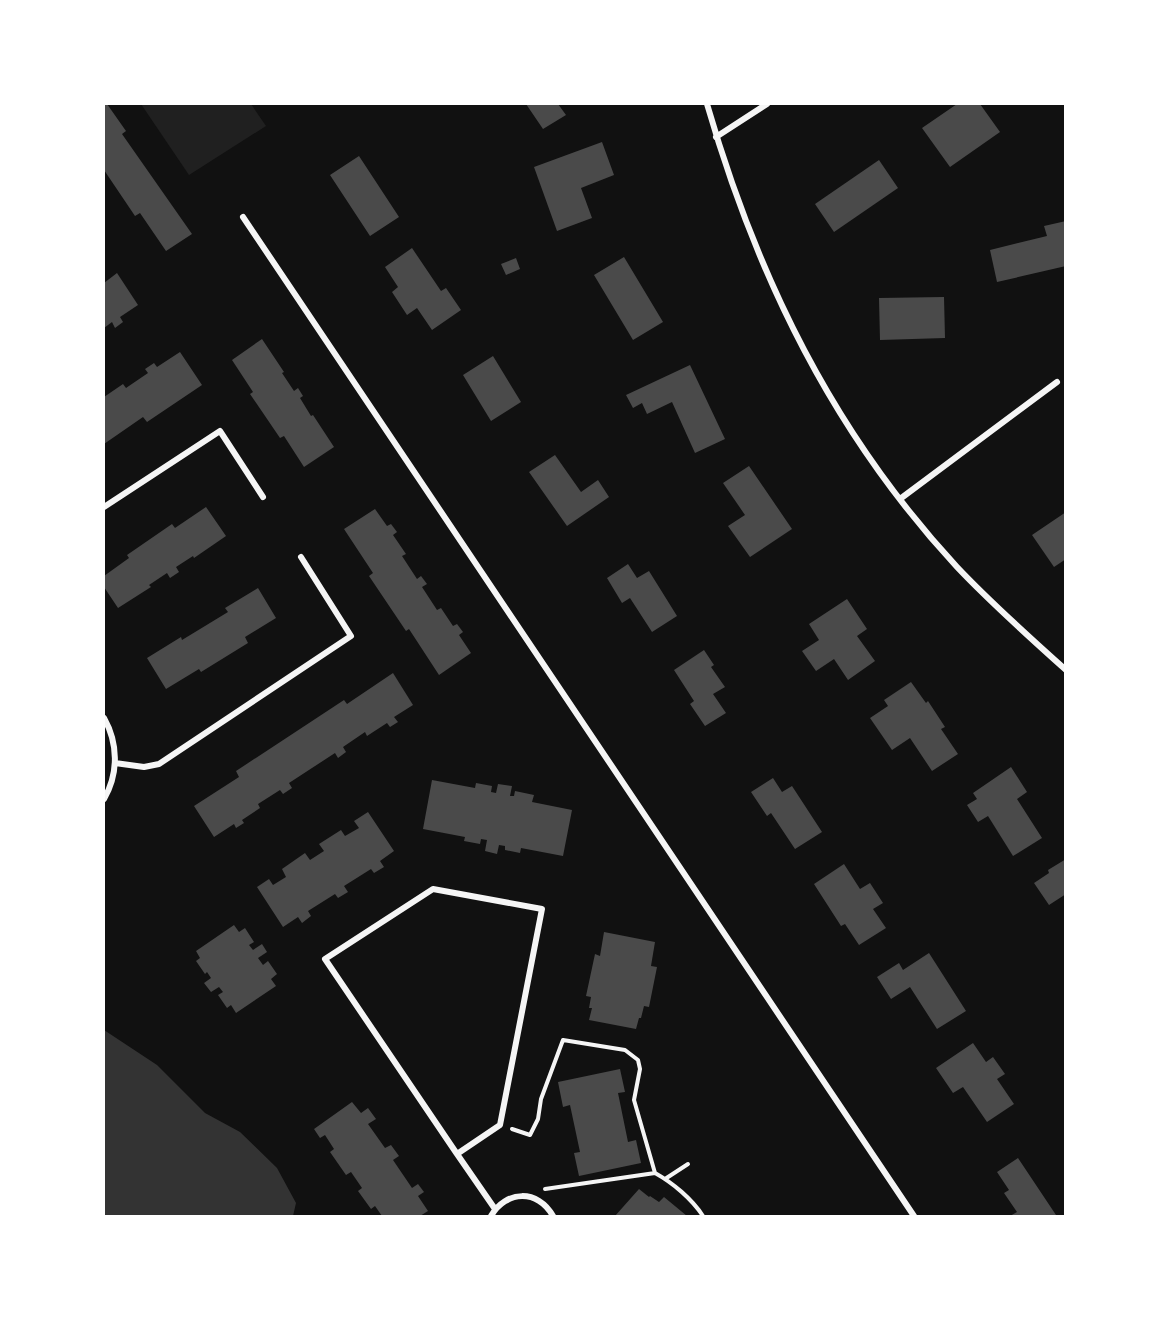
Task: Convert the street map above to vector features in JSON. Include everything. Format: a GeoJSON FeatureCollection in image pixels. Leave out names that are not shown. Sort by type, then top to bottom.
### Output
{"type":"FeatureCollection","features":[{"type":"Feature","properties":{"kind":"street"},"geometry":{"type":"LineString","coordinates":[[706,104],[748,227],[776,295],[838,411],[900,499],[957,567],[1065,670]]}},
{"type":"Feature","properties":{"kind":"street"},"geometry":{"type":"LineString","coordinates":[[716,137],[767,104]]}},
{"type":"Feature","properties":{"kind":"street"},"geometry":{"type":"LineString","coordinates":[[243,217],[914,1216]]}},
{"type":"Feature","properties":{"kind":"street"},"geometry":{"type":"LineString","coordinates":[[900,499],[1057,382]]}},
{"type":"Feature","properties":{"kind":"street"},"geometry":{"type":"LineString","coordinates":[[104,507],[220,431],[263,497]]}},
{"type":"Feature","properties":{"kind":"street"},"geometry":{"type":"LineString","coordinates":[[115,763],[144,767],[159,764],[351,636],[301,557]]}},
{"type":"Feature","properties":{"kind":"street"},"geometry":{"type":"LineString","coordinates":[[104,718],[116,755],[113,779],[104,799]]}},
{"type":"Feature","properties":{"kind":"street"},"geometry":{"type":"LineString","coordinates":[[457,1154],[500,1125],[542,909],[433,889],[325,959],[457,1154],[495,1209]]}},
{"type":"Feature","properties":{"kind":"street"},"geometry":{"type":"LineString","coordinates":[[491,1216],[495,1209],[506,1200],[519,1196],[533,1198],[545,1206],[553,1216]]}},
{"type":"Feature","properties":{"kind":"path"},"geometry":{"type":"LineString","coordinates":[[500,1125],[530,1135],[538,1119],[542,1099],[562,1040],[625,1050],[638,1060],[640,1069],[634,1100],[655,1173]]}},
{"type":"Feature","properties":{"kind":"path"},"geometry":{"type":"LineString","coordinates":[[665,1179],[688,1164]]}},
{"type":"Feature","properties":{"kind":"path"},"geometry":{"type":"LineString","coordinates":[[533,1198],[541,1189],[655,1173],[697,1207],[703,1216]]}},
{"type":"Feature","properties":{"kind":"shaded area"},"geometry":{"type":"Polygon","coordinates":[[[141,104],[251,104],[266,126],[189,175],[141,104]]]}},
{"type":"Feature","properties":{"kind":"shaded area"},"geometry":{"type":"Polygon","coordinates":[[[104,1030],[157,1065],[205,1113],[240,1132],[277,1168],[296,1203],[293,1216],[104,1216],[104,1030]]]}},
{"type":"Feature","properties":{"kind":"building"},"geometry":{"type":"Polygon","coordinates":[[[104,104],[107,104],[126,131],[122,134],[192,234],[166,251],[140,213],[135,216],[104,170],[104,104]]]}},
{"type":"Feature","properties":{"kind":"building"},"geometry":{"type":"Polygon","coordinates":[[[526,104],[558,104],[566,115],[543,129],[526,104]]]}},
{"type":"Feature","properties":{"kind":"building"},"geometry":{"type":"Polygon","coordinates":[[[957,104],[980,104],[1000,132],[950,167],[922,128],[957,104]]]}},
{"type":"Feature","properties":{"kind":"building"},"geometry":{"type":"Polygon","coordinates":[[[602,142],[614,175],[581,188],[592,218],[557,231],[534,167],[602,142]]]}},
{"type":"Feature","properties":{"kind":"building"},"geometry":{"type":"Polygon","coordinates":[[[359,156],[399,217],[370,236],[330,175],[359,156]]]}},
{"type":"Feature","properties":{"kind":"building"},"geometry":{"type":"Polygon","coordinates":[[[879,160],[898,188],[834,232],[815,204],[879,160]]]}},
{"type":"Feature","properties":{"kind":"building"},"geometry":{"type":"Polygon","coordinates":[[[1066,221],[1066,266],[997,282],[990,250],[1047,236],[1044,226],[1066,221]]]}},
{"type":"Feature","properties":{"kind":"building"},"geometry":{"type":"Polygon","coordinates":[[[412,248],[441,291],[446,288],[461,310],[432,330],[417,308],[407,315],[392,292],[398,287],[385,267],[412,248]]]}},
{"type":"Feature","properties":{"kind":"building"},"geometry":{"type":"Polygon","coordinates":[[[624,257],[663,322],[633,340],[594,275],[624,257]]]}},
{"type":"Feature","properties":{"kind":"building"},"geometry":{"type":"Polygon","coordinates":[[[516,258],[520,269],[506,275],[501,264],[516,258]]]}},
{"type":"Feature","properties":{"kind":"building"},"geometry":{"type":"Polygon","coordinates":[[[117,273],[138,305],[120,317],[123,322],[115,328],[112,322],[104,328],[104,283],[117,273]]]}},
{"type":"Feature","properties":{"kind":"building"},"geometry":{"type":"Polygon","coordinates":[[[944,297],[945,338],[880,340],[879,298],[944,297]]]}},
{"type":"Feature","properties":{"kind":"building"},"geometry":{"type":"Polygon","coordinates":[[[262,339],[294,391],[298,388],[303,396],[300,398],[334,447],[304,467],[284,436],[280,438],[250,394],[253,392],[232,360],[262,339]]]}},
{"type":"Feature","properties":{"kind":"building"},"geometry":{"type":"Polygon","coordinates":[[[180,352],[202,385],[147,422],[143,417],[104,444],[104,397],[123,384],[126,388],[148,373],[145,369],[154,363],[157,367],[180,352]]]}},
{"type":"Feature","properties":{"kind":"building"},"geometry":{"type":"Polygon","coordinates":[[[493,356],[521,402],[491,421],[463,375],[493,356]]]}},
{"type":"Feature","properties":{"kind":"building"},"geometry":{"type":"Polygon","coordinates":[[[690,365],[725,439],[695,453],[672,402],[647,414],[642,403],[633,408],[626,395],[690,365]]]}},
{"type":"Feature","properties":{"kind":"building"},"geometry":{"type":"Polygon","coordinates":[[[555,455],[581,492],[598,480],[609,497],[567,526],[529,472],[555,455]]]}},
{"type":"Feature","properties":{"kind":"building"},"geometry":{"type":"Polygon","coordinates":[[[749,466],[792,529],[750,557],[728,526],[745,515],[723,483],[749,466]]]}},
{"type":"Feature","properties":{"kind":"building"},"geometry":{"type":"Polygon","coordinates":[[[206,507],[226,536],[194,558],[193,556],[176,567],[179,572],[170,578],[167,573],[149,585],[151,587],[118,608],[104,587],[104,576],[129,558],[127,555],[172,524],[175,528],[206,507]]]}},
{"type":"Feature","properties":{"kind":"building"},"geometry":{"type":"Polygon","coordinates":[[[375,509],[387,526],[391,524],[397,532],[393,535],[406,554],[402,556],[417,579],[421,576],[427,584],[422,587],[437,610],[441,608],[453,626],[457,624],[463,632],[459,635],[471,653],[439,675],[409,629],[406,631],[369,576],[373,573],[344,529],[375,509]]]}},
{"type":"Feature","properties":{"kind":"building"},"geometry":{"type":"Polygon","coordinates":[[[1066,512],[1066,559],[1054,567],[1032,535],[1066,512]]]}},
{"type":"Feature","properties":{"kind":"building"},"geometry":{"type":"Polygon","coordinates":[[[628,564],[637,578],[649,571],[677,616],[652,632],[630,598],[622,603],[607,578],[628,564]]]}},
{"type":"Feature","properties":{"kind":"building"},"geometry":{"type":"Polygon","coordinates":[[[258,588],[276,618],[245,637],[248,643],[201,672],[199,669],[166,689],[147,658],[228,612],[225,608],[258,588]]]}},
{"type":"Feature","properties":{"kind":"building"},"geometry":{"type":"Polygon","coordinates":[[[847,599],[867,629],[857,636],[875,661],[848,680],[834,659],[816,671],[802,651],[819,640],[809,624],[847,599]]]}},
{"type":"Feature","properties":{"kind":"building"},"geometry":{"type":"Polygon","coordinates":[[[704,650],[714,665],[711,667],[725,687],[713,694],[726,713],[705,726],[690,704],[694,701],[674,670],[704,650]]]}},
{"type":"Feature","properties":{"kind":"building"},"geometry":{"type":"Polygon","coordinates":[[[393,673],[413,705],[394,717],[398,722],[390,727],[387,723],[367,736],[365,732],[343,747],[346,752],[338,758],[335,753],[289,783],[292,788],[283,794],[280,790],[258,804],[260,808],[242,820],[244,823],[236,828],[234,824],[214,837],[194,806],[239,777],[236,771],[344,700],[347,704],[393,673]]]}},
{"type":"Feature","properties":{"kind":"building"},"geometry":{"type":"Polygon","coordinates":[[[911,682],[926,703],[928,701],[945,727],[941,729],[958,754],[932,771],[910,738],[892,750],[870,718],[888,706],[884,700],[911,682]]]}},
{"type":"Feature","properties":{"kind":"building"},"geometry":{"type":"Polygon","coordinates":[[[1011,767],[1027,792],[1017,799],[1042,838],[1013,856],[988,816],[978,822],[967,805],[977,799],[973,793],[1011,767]]]}},
{"type":"Feature","properties":{"kind":"building"},"geometry":{"type":"Polygon","coordinates":[[[773,778],[782,792],[792,786],[822,832],[795,849],[771,813],[767,816],[751,792],[773,778]]]}},
{"type":"Feature","properties":{"kind":"building"},"geometry":{"type":"Polygon","coordinates":[[[432,780],[475,788],[476,783],[492,786],[491,792],[496,793],[498,784],[512,786],[510,796],[514,796],[515,791],[534,795],[532,802],[572,810],[563,856],[521,848],[520,853],[505,850],[505,846],[499,845],[497,854],[485,851],[487,840],[481,839],[480,844],[464,841],[465,837],[423,829],[432,780]]]}},
{"type":"Feature","properties":{"kind":"building"},"geometry":{"type":"Polygon","coordinates":[[[368,812],[394,851],[380,861],[384,867],[374,873],[371,869],[344,886],[348,892],[338,898],[335,894],[308,911],[311,916],[302,923],[298,917],[283,927],[257,887],[269,879],[273,885],[286,877],[282,869],[305,853],[310,860],[324,851],[319,844],[341,830],[345,836],[359,828],[354,821],[368,812]]]}},
{"type":"Feature","properties":{"kind":"building"},"geometry":{"type":"Polygon","coordinates":[[[1066,859],[1066,894],[1049,905],[1034,883],[1049,873],[1048,870],[1066,859]]]}},
{"type":"Feature","properties":{"kind":"building"},"geometry":{"type":"Polygon","coordinates":[[[844,864],[860,889],[870,883],[883,903],[873,909],[886,928],[859,945],[845,924],[841,926],[814,884],[844,864]]]}},
{"type":"Feature","properties":{"kind":"building"},"geometry":{"type":"Polygon","coordinates":[[[234,925],[239,932],[245,928],[254,942],[249,945],[253,950],[262,944],[267,952],[258,958],[263,965],[268,961],[277,974],[271,979],[276,986],[236,1013],[231,1005],[227,1008],[218,995],[223,992],[219,987],[211,992],[204,983],[211,978],[207,972],[205,974],[196,961],[200,958],[196,951],[234,925]]]}},
{"type":"Feature","properties":{"kind":"building"},"geometry":{"type":"Polygon","coordinates":[[[604,932],[655,942],[651,966],[657,967],[649,1007],[644,1006],[636,1029],[589,1020],[592,1008],[589,1008],[591,997],[586,996],[595,954],[600,956],[604,932]]]}},
{"type":"Feature","properties":{"kind":"building"},"geometry":{"type":"Polygon","coordinates":[[[929,953],[966,1011],[937,1029],[910,987],[891,999],[877,977],[899,963],[903,970],[929,953]]]}},
{"type":"Feature","properties":{"kind":"building"},"geometry":{"type":"Polygon","coordinates":[[[973,1043],[986,1062],[993,1057],[1005,1074],[997,1079],[1014,1104],[987,1122],[963,1087],[953,1093],[936,1068],[973,1043]]]}},
{"type":"Feature","properties":{"kind":"building"},"geometry":{"type":"Polygon","coordinates":[[[620,1069],[625,1092],[618,1093],[628,1142],[636,1140],[641,1163],[579,1176],[574,1153],[580,1152],[570,1105],[563,1107],[558,1082],[620,1069]]]}},
{"type":"Feature","properties":{"kind":"building"},"geometry":{"type":"Polygon","coordinates":[[[352,1102],[361,1113],[368,1108],[376,1119],[368,1124],[385,1148],[391,1145],[399,1156],[393,1160],[412,1188],[418,1184],[424,1192],[418,1196],[428,1211],[420,1216],[382,1216],[375,1206],[371,1209],[358,1191],[362,1188],[351,1172],[346,1175],[330,1152],[334,1149],[325,1135],[320,1138],[314,1129],[352,1102]]]}},
{"type":"Feature","properties":{"kind":"building"},"geometry":{"type":"Polygon","coordinates":[[[1018,1158],[1056,1215],[1010,1216],[1017,1212],[1004,1193],[1009,1190],[997,1172],[1018,1158]]]}},
{"type":"Feature","properties":{"kind":"building"},"geometry":{"type":"Polygon","coordinates":[[[639,1189],[659,1202],[664,1197],[687,1216],[615,1216],[639,1189]]]}}]}
